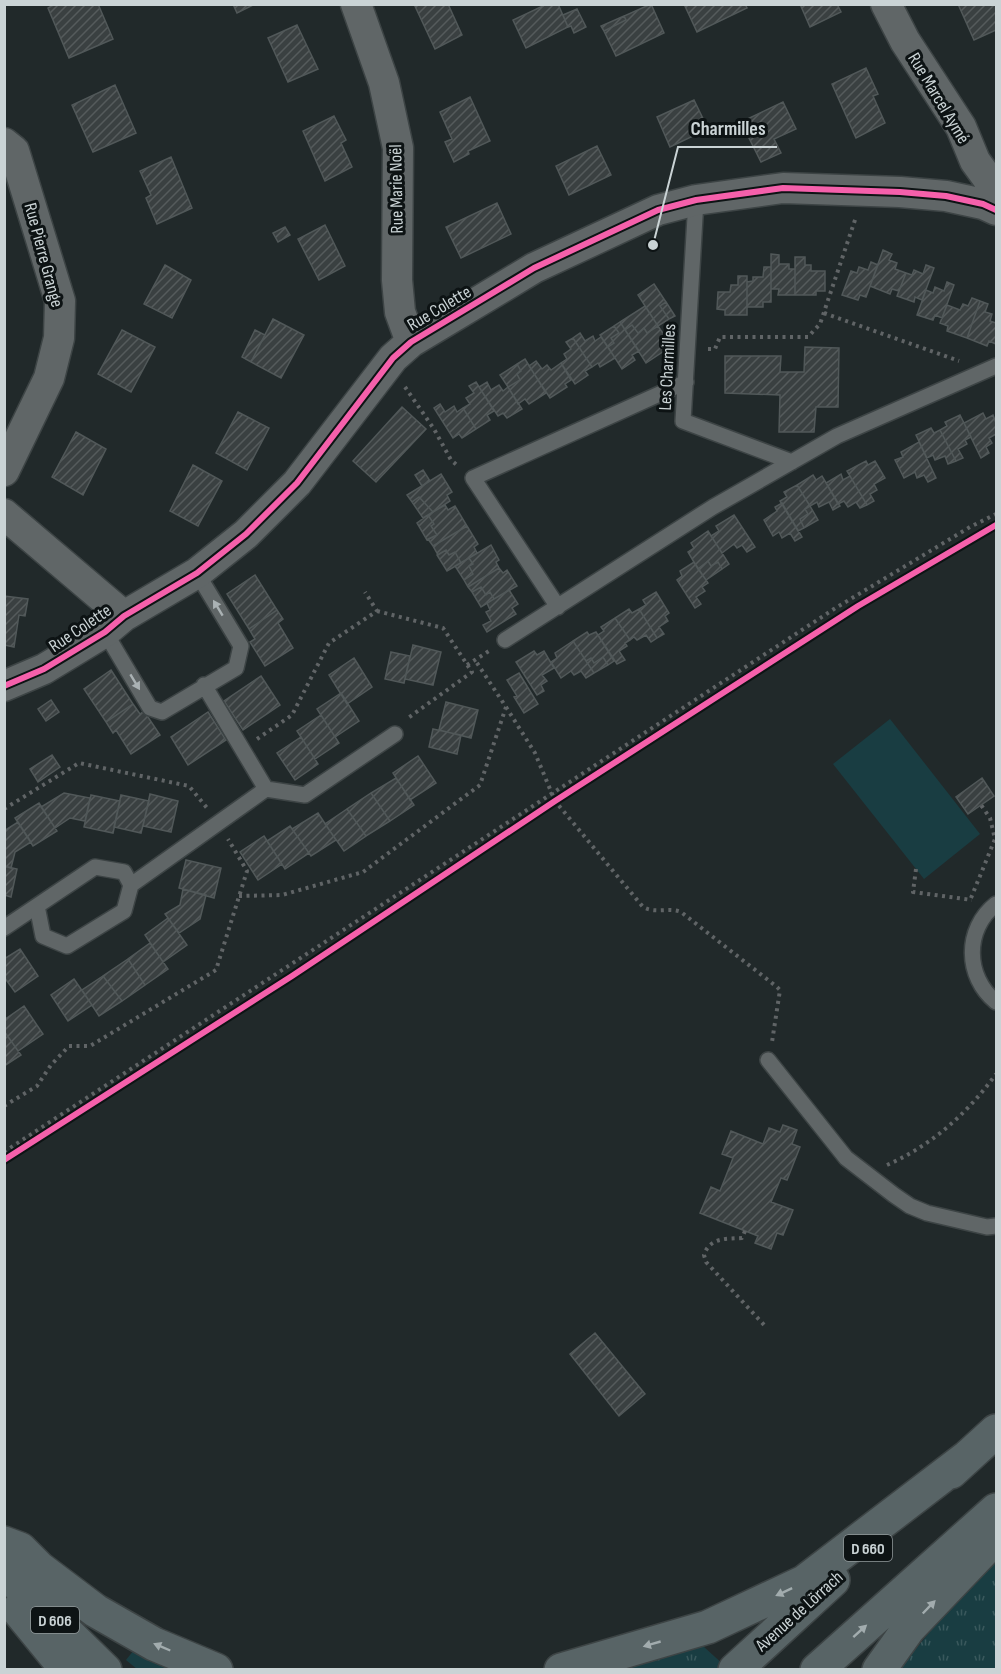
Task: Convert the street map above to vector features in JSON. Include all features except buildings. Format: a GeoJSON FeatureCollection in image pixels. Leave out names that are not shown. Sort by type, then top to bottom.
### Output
{"type":"FeatureCollection","features":[{"type":"Feature","properties":{"kind":"main road","name":"Avenue de Lörrach"},"geometry":{"type":"LineString","coordinates":[[739,1668],[996,1431]]}},
{"type":"Feature","properties":{"kind":"main road"},"geometry":{"type":"LineString","coordinates":[[561,1670],[708,1627],[804,1582],[966,1458]]}},
{"type":"Feature","properties":{"kind":"main road"},"geometry":{"type":"LineString","coordinates":[[817,1670],[996,1509]]}},
{"type":"Feature","properties":{"kind":"main road"},"geometry":{"type":"LineString","coordinates":[[879,1670],[909,1628],[996,1537]]}},
{"type":"Feature","properties":{"kind":"main road"},"geometry":{"type":"LineString","coordinates":[[4,1543],[20,1549],[39,1568],[96,1611],[154,1644],[216,1670]]}},
{"type":"Feature","properties":{"kind":"main road","name":"D 606"},"geometry":{"type":"LineString","coordinates":[[4,1571],[105,1670]]}},
{"type":"Feature","properties":{"kind":"main road"},"geometry":{"type":"LineString","coordinates":[[4,1592],[67,1670]]}},
{"type":"Feature","properties":{"kind":"main road"},"geometry":{"type":"LineString","coordinates":[[708,1627],[739,1668]]}},
{"type":"Feature","properties":{"kind":"street","name":"Rue Marie Noël"},"geometry":{"type":"LineString","coordinates":[[356,4],[384,82],[398,148],[396,280],[400,312],[411,342]]}},
{"type":"Feature","properties":{"kind":"street","name":"Rue Marcel Aymé"},"geometry":{"type":"LineString","coordinates":[[886,4],[905,41],[962,127],[975,161],[996,190]]}},
{"type":"Feature","properties":{"kind":"street","name":"Rue Pierre Grange"},"geometry":{"type":"LineString","coordinates":[[4,143],[15,151],[60,301],[59,338],[49,378],[4,471]]}},
{"type":"Feature","properties":{"kind":"street","name":"Rue Colette"},"geometry":{"type":"LineString","coordinates":[[4,686],[44,669],[197,573],[246,534],[297,483],[388,364],[411,342],[534,268],[658,210],[696,200],[783,188],[946,196],[982,204],[996,210]]}},
{"type":"Feature","properties":{"kind":"street"},"geometry":{"type":"LineString","coordinates":[[4,514],[115,624]]}},
{"type":"Feature","properties":{"kind":"lane","name":"Les Charmilles"},"geometry":{"type":"LineString","coordinates":[[696,200],[683,421],[792,462]]}},
{"type":"Feature","properties":{"kind":"lane"},"geometry":{"type":"LineString","coordinates":[[505,640],[713,507],[837,436],[992,368]]}},
{"type":"Feature","properties":{"kind":"lane"},"geometry":{"type":"LineString","coordinates":[[558,607],[473,478],[686,382]]}},
{"type":"Feature","properties":{"kind":"lane"},"geometry":{"type":"LineString","coordinates":[[115,624],[150,708],[162,712],[236,668],[241,646],[197,573]]}},
{"type":"Feature","properties":{"kind":"lane"},"geometry":{"type":"LineString","coordinates":[[204,685],[266,789]]}},
{"type":"Feature","properties":{"kind":"lane"},"geometry":{"type":"LineString","coordinates":[[38,906],[43,936],[67,946],[124,911],[132,885],[266,789],[305,795],[395,734]]}},
{"type":"Feature","properties":{"kind":"lane"},"geometry":{"type":"LineString","coordinates":[[4,928],[95,867],[124,873],[132,885]]}},
{"type":"Feature","properties":{"kind":"lane"},"geometry":{"type":"LineString","coordinates":[[991,908],[973,941],[973,968],[987,995],[996,1002]]}},
{"type":"Feature","properties":{"kind":"lane"},"geometry":{"type":"LineString","coordinates":[[768,1060],[846,1158],[910,1206],[927,1213],[987,1227],[996,1226]]}},
{"type":"Feature","properties":{"kind":"path"},"geometry":{"type":"LineString","coordinates":[[688,349],[715,349],[720,337],[808,337],[820,324],[856,216]]}},
{"type":"Feature","properties":{"kind":"path"},"geometry":{"type":"LineString","coordinates":[[824,313],[992,368]]}},
{"type":"Feature","properties":{"kind":"path"},"geometry":{"type":"LineString","coordinates":[[388,364],[434,429],[451,460],[473,478]]}},
{"type":"Feature","properties":{"kind":"path"},"geometry":{"type":"LineString","coordinates":[[4,1152],[554,798],[834,609],[970,527],[996,514]]}},
{"type":"Feature","properties":{"kind":"path"},"geometry":{"type":"LineString","coordinates":[[365,592],[377,610],[443,628],[472,672],[404,721],[395,734]]}},
{"type":"Feature","properties":{"kind":"path"},"geometry":{"type":"LineString","coordinates":[[242,749],[292,715],[329,643],[377,610]]}},
{"type":"Feature","properties":{"kind":"path"},"geometry":{"type":"LineString","coordinates":[[467,665],[505,640]]}},
{"type":"Feature","properties":{"kind":"path"},"geometry":{"type":"LineString","coordinates":[[475,660],[536,753],[554,798],[643,907],[649,910],[681,912],[780,990],[768,1060]]}},
{"type":"Feature","properties":{"kind":"path"},"geometry":{"type":"LineString","coordinates":[[239,896],[282,895],[363,872],[480,785],[506,707]]}},
{"type":"Feature","properties":{"kind":"path"},"geometry":{"type":"LineString","coordinates":[[545,807],[554,798],[564,795]]}},
{"type":"Feature","properties":{"kind":"path"},"geometry":{"type":"LineString","coordinates":[[971,899],[995,839],[990,818],[981,805]]}},
{"type":"Feature","properties":{"kind":"path"},"geometry":{"type":"LineString","coordinates":[[916,869],[913,892],[971,899],[991,908]]}},
{"type":"Feature","properties":{"kind":"path"},"geometry":{"type":"LineString","coordinates":[[867,1174],[912,1154],[941,1134],[982,1093],[996,1074]]}},
{"type":"Feature","properties":{"kind":"path"},"geometry":{"type":"LineString","coordinates":[[4,1160],[54,1129]]}},
{"type":"Feature","properties":{"kind":"path"},"geometry":{"type":"LineString","coordinates":[[745,1231],[742,1238],[712,1242],[705,1255],[706,1262],[766,1327]]}},
{"type":"Feature","properties":{"kind":"green space"},"geometry":{"type":"Polygon","coordinates":[[[890,719],[980,834],[924,879],[833,764],[890,719]]]}},
{"type":"Feature","properties":{"kind":"green space"},"geometry":{"type":"Polygon","coordinates":[[[996,1561],[996,1669],[899,1670],[948,1609],[996,1561]]]}},
{"type":"Feature","properties":{"kind":"green space"},"geometry":{"type":"Polygon","coordinates":[[[683,1641],[704,1647],[725,1666],[720,1670],[591,1670],[683,1641]]]}},
{"type":"Feature","properties":{"kind":"green space"},"geometry":{"type":"Polygon","coordinates":[[[134,1650],[181,1669],[137,1669],[126,1660],[134,1650]]]}},
{"type":"Feature","properties":{"kind":"cycle path"},"geometry":{"type":"LineString","coordinates":[[4,686],[44,669],[105,632],[124,616],[197,573],[246,534],[297,483],[393,358],[411,342],[534,268],[658,210],[696,200],[783,188],[946,196],[983,204],[996,210]]}},
{"type":"Feature","properties":{"kind":"cycle path"},"geometry":{"type":"LineString","coordinates":[[4,1160],[292,976],[555,801],[858,606],[996,525]]}},
{"type":"Feature","properties":{"kind":"place","name":"Charmilles"},"geometry":{"type":"Point","coordinates":[653,245]}}]}
